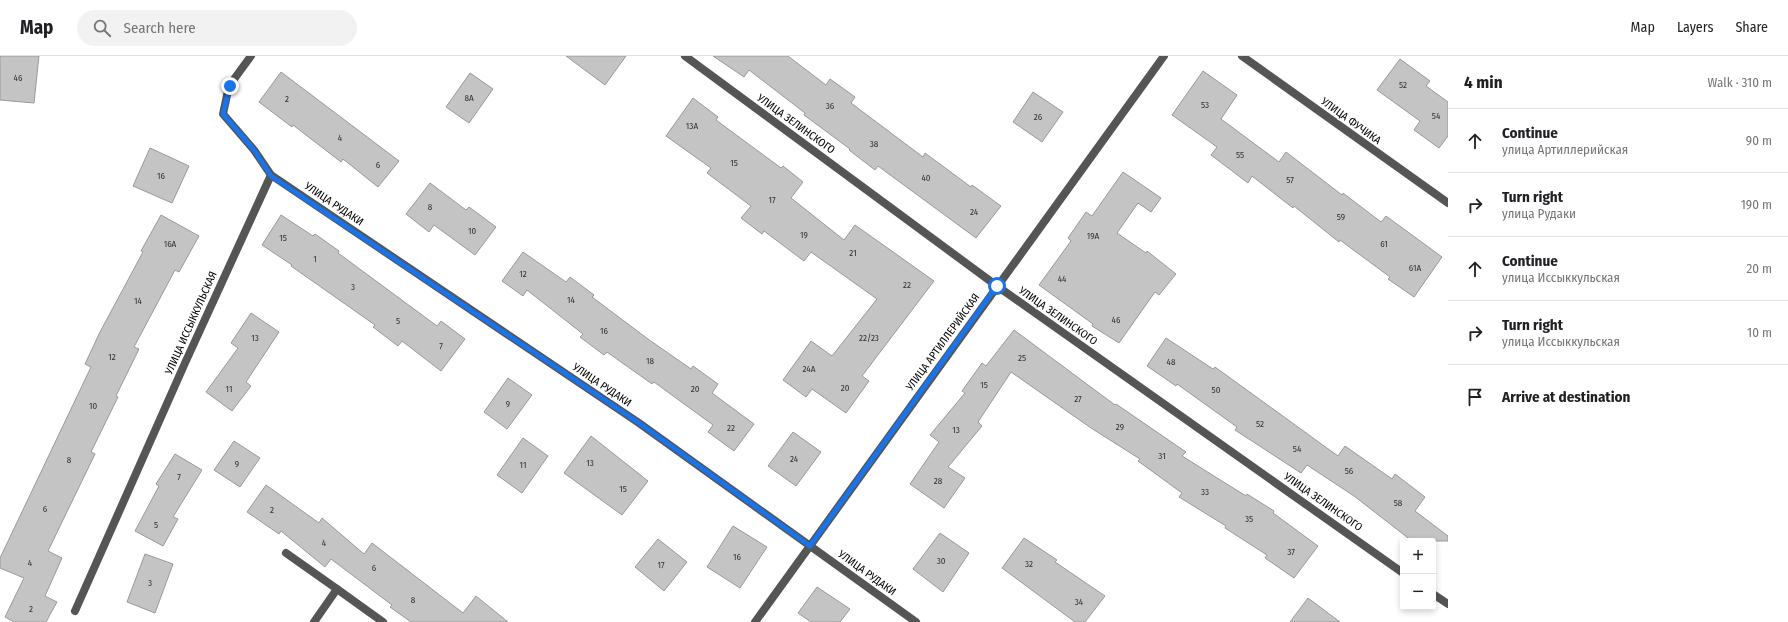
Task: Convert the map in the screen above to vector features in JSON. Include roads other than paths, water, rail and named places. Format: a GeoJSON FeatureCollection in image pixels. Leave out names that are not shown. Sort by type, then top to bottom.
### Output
{"type":"FeatureCollection","features":[{"type":"Feature","properties":{"kind":"street"},"geometry":{"type":"LineString","coordinates":[[251,56],[230,86],[223,114],[254,150],[271,176]]}},
{"type":"Feature","properties":{"kind":"street","name":"УЛИЦА ЗЕЛИНСКОГО"},"geometry":{"type":"LineString","coordinates":[[685,56],[997,286],[1400,571]]}},
{"type":"Feature","properties":{"kind":"street","name":"УЛИЦА АРТИЛЛЕРИЙСКАЯ"},"geometry":{"type":"LineString","coordinates":[[755,622],[1164,56]]}},
{"type":"Feature","properties":{"kind":"street","name":"УЛИЦА ФУЧИКА"},"geometry":{"type":"LineString","coordinates":[[1242,56],[1448,203]]}},
{"type":"Feature","properties":{"kind":"street","name":"УЛИЦА РУДАКИ"},"geometry":{"type":"LineString","coordinates":[[271,176],[639,423],[916,622]]}},
{"type":"Feature","properties":{"kind":"street","name":"УЛИЦА ИССЫККУЛЬСКАЯ"},"geometry":{"type":"LineString","coordinates":[[75,611],[185,363],[271,176]]}},
{"type":"Feature","properties":{"kind":"street"},"geometry":{"type":"LineString","coordinates":[[286,553],[383,622]]}},
{"type":"Feature","properties":{"kind":"street"},"geometry":{"type":"LineString","coordinates":[[314,622],[337,589]]}},
{"type":"Feature","properties":{"kind":"street"},"geometry":{"type":"LineString","coordinates":[[1436,596],[1448,604]]}}]}
